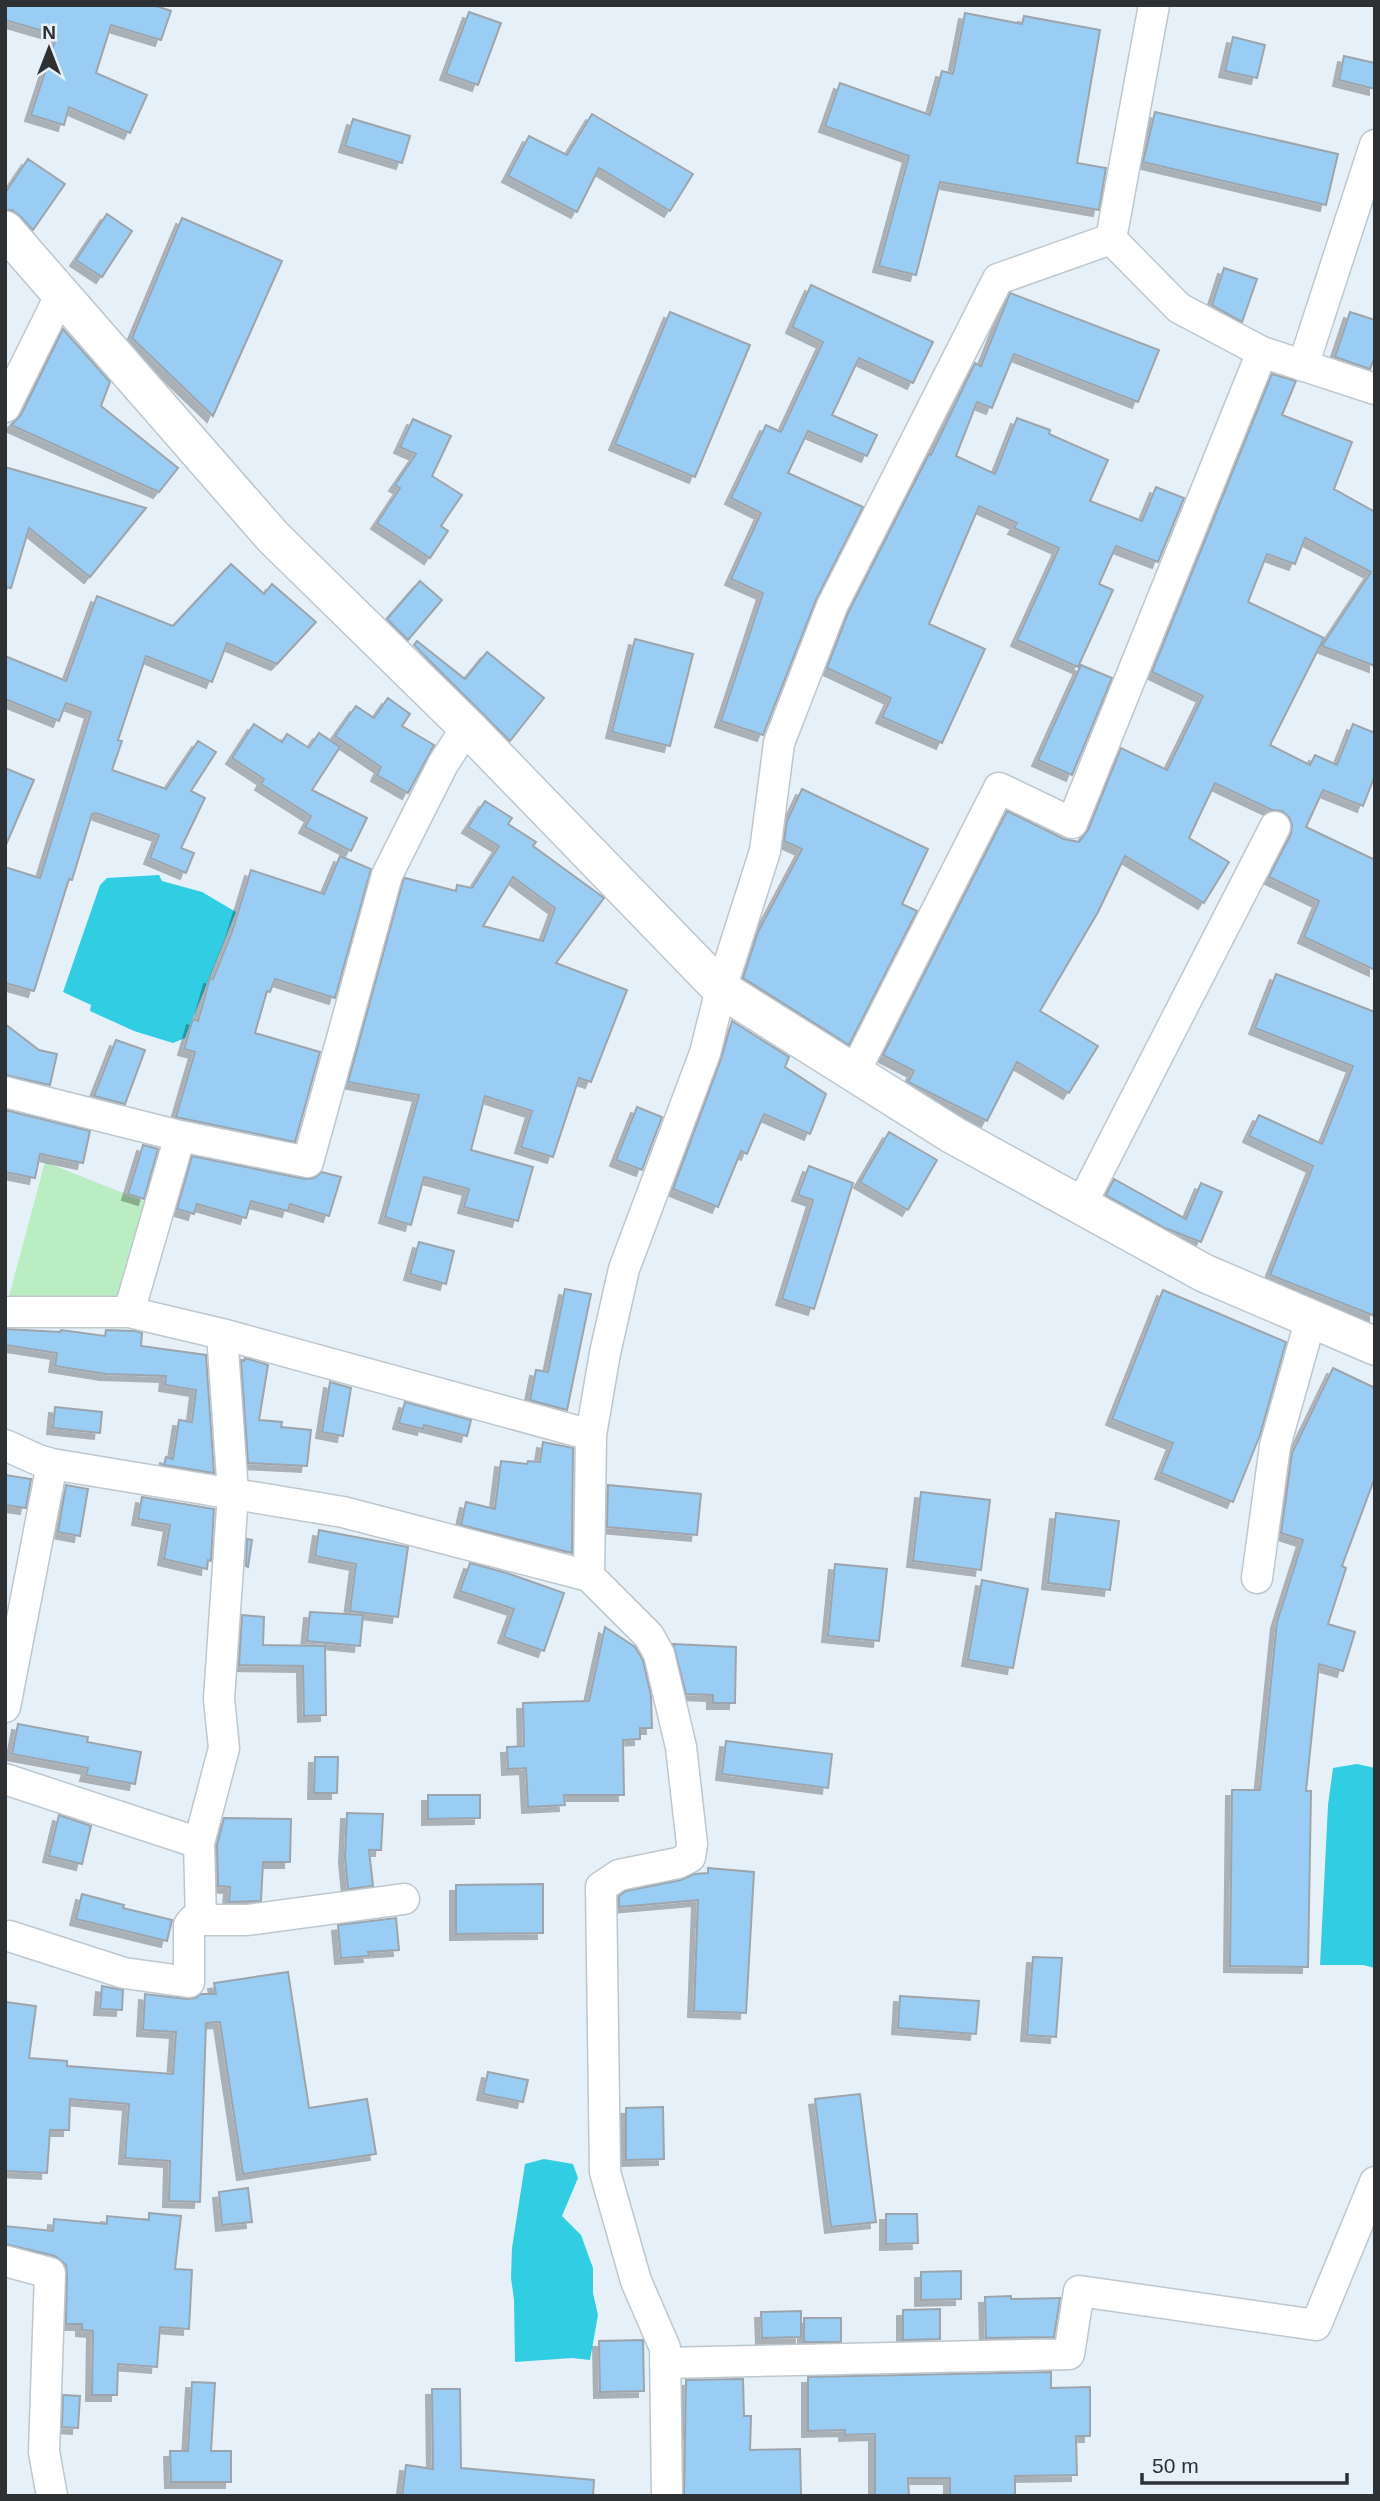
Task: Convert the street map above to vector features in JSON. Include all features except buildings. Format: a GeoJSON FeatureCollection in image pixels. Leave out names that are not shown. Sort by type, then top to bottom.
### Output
{"type":"FeatureCollection","features":[{"type":"Feature","properties":{"kind":"main road"},"geometry":{"type":"LineString","coordinates":[[5,230],[273,537],[467,727],[721,989],[953,1135],[1204,1273],[1375,1346]]}},
{"type":"Feature","properties":{"kind":"street"},"geometry":{"type":"LineString","coordinates":[[1111,239],[1154,5]]}},
{"type":"Feature","properties":{"kind":"street"},"geometry":{"type":"LineString","coordinates":[[1303,366],[1375,145]]}},
{"type":"Feature","properties":{"kind":"street"},"geometry":{"type":"LineString","coordinates":[[1111,239],[1179,308],[1262,352],[1375,389]]}},
{"type":"Feature","properties":{"kind":"street"},"geometry":{"type":"LineString","coordinates":[[589,1576],[592,1435],[605,1353],[624,1269],[705,1053],[721,989],[765,852],[779,743],[832,606],[998,279],[1111,239]]}},
{"type":"Feature","properties":{"kind":"street"},"geometry":{"type":"LineString","coordinates":[[5,407],[61,294]]}},
{"type":"Feature","properties":{"kind":"street"},"geometry":{"type":"LineString","coordinates":[[854,1073],[999,788],[1072,823],[1262,352]]}},
{"type":"Feature","properties":{"kind":"street"},"geometry":{"type":"LineString","coordinates":[[5,1092],[180,1136],[308,1162],[387,875],[443,764],[467,727]]}},
{"type":"Feature","properties":{"kind":"street"},"geometry":{"type":"LineString","coordinates":[[1081,1205],[1275,827]]}},
{"type":"Feature","properties":{"kind":"street"},"geometry":{"type":"LineString","coordinates":[[129,1312],[180,1136]]}},
{"type":"Feature","properties":{"kind":"street"},"geometry":{"type":"LineString","coordinates":[[5,1312],[129,1312],[222,1334],[592,1435]]}},
{"type":"Feature","properties":{"kind":"street"},"geometry":{"type":"LineString","coordinates":[[1257,1578],[1275,1446],[1311,1318]]}},
{"type":"Feature","properties":{"kind":"street"},"geometry":{"type":"LineString","coordinates":[[201,1920],[199,1843],[224,1748],[219,1699],[233,1493],[222,1334]]}},
{"type":"Feature","properties":{"kind":"street"},"geometry":{"type":"LineString","coordinates":[[5,1445],[52,1464],[344,1512],[589,1576],[649,1636],[659,1654],[681,1747],[692,1844],[690,1857],[678,1863],[619,1875],[601,1887],[605,2172],[636,2281],[665,2348],[667,2496]]}},
{"type":"Feature","properties":{"kind":"street"},"geometry":{"type":"LineString","coordinates":[[5,1707],[52,1464]]}},
{"type":"Feature","properties":{"kind":"street"},"geometry":{"type":"LineString","coordinates":[[5,1779],[199,1843]]}},
{"type":"Feature","properties":{"kind":"street"},"geometry":{"type":"LineString","coordinates":[[9,1936],[124,1973],[189,1982],[189,1925],[192,1920],[247,1920],[404,1899]]}},
{"type":"Feature","properties":{"kind":"street"},"geometry":{"type":"LineString","coordinates":[[665,2363],[1069,2354],[1079,2291],[1316,2325],[1375,2182]]}},
{"type":"Feature","properties":{"kind":"street"},"geometry":{"type":"LineString","coordinates":[[5,2262],[50,2273],[44,2452],[52,2496]]}},
{"type":"Feature","properties":{"kind":"green space"},"geometry":{"type":"Polygon","coordinates":[[[45,1162],[156,1206],[127,1309],[7,1304],[45,1162]]]}},
{"type":"Feature","properties":{"kind":"water"},"geometry":{"type":"Polygon","coordinates":[[[159,875],[162,881],[202,892],[236,912],[185,1038],[173,1043],[134,1031],[90,1011],[91,1005],[63,992],[100,885],[107,878],[159,875]]]}},
{"type":"Feature","properties":{"kind":"water"},"geometry":{"type":"Polygon","coordinates":[[[1357,1764],[1375,1768],[1375,1968],[1363,1965],[1320,1965],[1328,1805],[1333,1768],[1357,1764]]]}},
{"type":"Feature","properties":{"kind":"water"},"geometry":{"type":"Polygon","coordinates":[[[544,2159],[573,2164],[578,2178],[562,2216],[581,2235],[593,2268],[593,2293],[598,2315],[590,2360],[572,2358],[515,2362],[512,2248],[525,2164],[544,2159]]]}}]}
